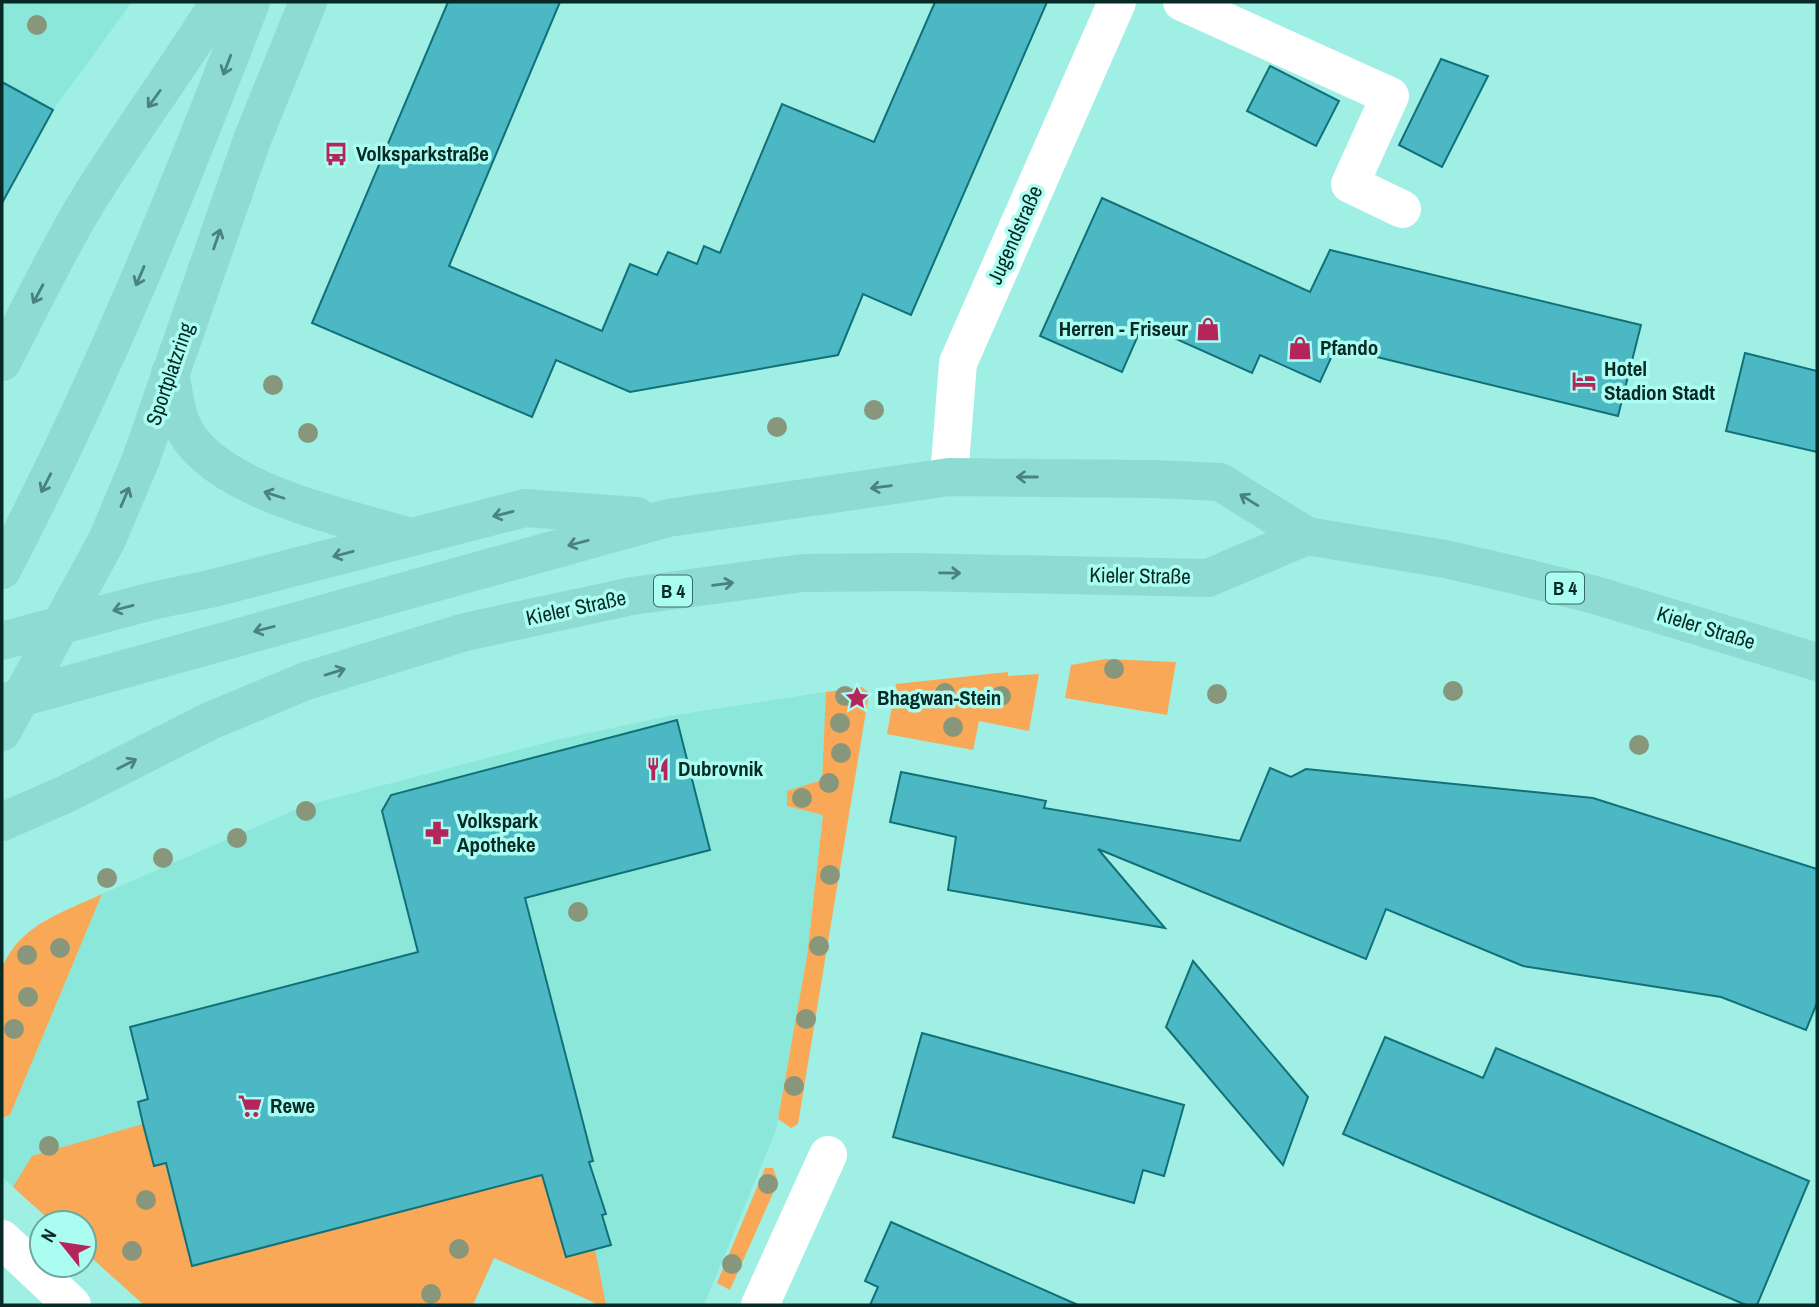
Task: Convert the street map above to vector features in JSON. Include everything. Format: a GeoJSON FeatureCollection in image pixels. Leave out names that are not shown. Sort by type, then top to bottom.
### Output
{"type":"FeatureCollection","features":[{"type":"Feature","properties":{"kind":"main road"},"geometry":{"type":"LineString","coordinates":[[2,362],[85,205],[132,129],[189,50],[219,2]]}},
{"type":"Feature","properties":{"kind":"main road"},"geometry":{"type":"LineString","coordinates":[[2,570],[101,369],[210,108],[251,2]]}},
{"type":"Feature","properties":{"kind":"main road","name":"Sportplatzring"},"geometry":{"type":"LineString","coordinates":[[2,732],[8,703],[61,624],[112,528],[141,459],[252,141],[308,2]]}},
{"type":"Feature","properties":{"kind":"main road"},"geometry":{"type":"LineString","coordinates":[[170,373],[181,422],[200,452],[229,475],[260,490],[410,537]]}},
{"type":"Feature","properties":{"kind":"main road","name":"Kieler Straße"},"geometry":{"type":"LineString","coordinates":[[8,703],[668,518],[949,477],[1220,482],[1307,536],[1445,559],[1515,575],[1595,595],[1817,662]]}},
{"type":"Feature","properties":{"kind":"main road","name":"Kieler Straße"},"geometry":{"type":"LineString","coordinates":[[2,641],[525,508],[668,518]]}},
{"type":"Feature","properties":{"kind":"main road","name":"Kieler Straße"},"geometry":{"type":"LineString","coordinates":[[2,822],[66,794],[210,721],[306,681],[465,632],[632,596],[803,573],[1208,578],[1307,536]]}},
{"type":"Feature","properties":{"kind":"street","name":"Jugendstraße"},"geometry":{"type":"LineString","coordinates":[[949,477],[958,363],[1117,2]]}},
{"type":"Feature","properties":{"kind":"street"},"geometry":{"type":"LineString","coordinates":[[1182,2],[1390,96],[1350,184],[1402,209]]}},
{"type":"Feature","properties":{"kind":"street"},"geometry":{"type":"LineString","coordinates":[[760,1305],[828,1154]]}},
{"type":"Feature","properties":{"kind":"street"},"geometry":{"type":"LineString","coordinates":[[2,1239],[72,1305]]}},
{"type":"Feature","properties":{"kind":"shaded area"},"geometry":{"type":"Polygon","coordinates":[[[2,2],[132,2],[53,110],[2,203],[2,2]]]}},
{"type":"Feature","properties":{"kind":"shaded area"},"geometry":{"type":"Polygon","coordinates":[[[1105,659],[1176,662],[1167,715],[1065,698],[1071,665],[1105,659]]]}},
{"type":"Feature","properties":{"kind":"shaded area"},"geometry":{"type":"Polygon","coordinates":[[[1008,672],[1008,676],[1039,674],[1029,731],[979,721],[973,750],[887,734],[896,684],[1008,672]]]}},
{"type":"Feature","properties":{"kind":"shaded area"},"geometry":{"type":"Polygon","coordinates":[[[862,687],[869,693],[798,1124],[791,1128],[778,1119],[807,956],[823,815],[787,806],[787,791],[822,780],[826,692],[862,687]]]}},
{"type":"Feature","properties":{"kind":"shaded area"},"geometry":{"type":"Polygon","coordinates":[[[826,692],[822,780],[787,806],[823,815],[807,956],[776,1130],[704,1305],[600,1305],[494,1258],[473,1305],[144,1305],[98,1264],[98,1209],[37,1209],[2,1177],[2,1118],[10,1115],[102,894],[304,806],[556,740],[669,716],[826,692]]]}},
{"type":"Feature","properties":{"kind":"shaded area"},"geometry":{"type":"Polygon","coordinates":[[[102,894],[10,1115],[2,1118],[2,968],[10,953],[31,930],[102,894]]]}},
{"type":"Feature","properties":{"kind":"shaded area"},"geometry":{"type":"Polygon","coordinates":[[[143,1124],[154,1165],[165,1163],[193,1266],[548,1173],[565,1256],[595,1249],[606,1305],[600,1305],[494,1258],[473,1305],[144,1305],[98,1264],[98,1209],[37,1209],[13,1187],[32,1156],[143,1124]]]}},
{"type":"Feature","properties":{"kind":"shaded area"},"geometry":{"type":"Polygon","coordinates":[[[765,1168],[773,1168],[778,1182],[730,1290],[717,1283],[765,1168]]]}},
{"type":"Feature","properties":{"kind":"building"},"geometry":{"type":"Polygon","coordinates":[[[448,2],[560,2],[449,266],[602,331],[630,264],[657,275],[668,252],[697,264],[704,246],[720,253],[782,104],[874,142],[935,2],[1047,2],[911,315],[863,294],[838,355],[630,392],[556,360],[532,417],[312,323],[448,2]]]}},
{"type":"Feature","properties":{"kind":"building"},"geometry":{"type":"Polygon","coordinates":[[[1441,59],[1488,76],[1442,167],[1399,145],[1441,59]]]}},
{"type":"Feature","properties":{"kind":"building"},"geometry":{"type":"Polygon","coordinates":[[[1270,66],[1339,101],[1316,146],[1247,111],[1270,66]]]}},
{"type":"Feature","properties":{"kind":"building"},"geometry":{"type":"Polygon","coordinates":[[[2,82],[53,110],[2,203],[2,82]]]}},
{"type":"Feature","properties":{"kind":"building"},"geometry":{"type":"Polygon","coordinates":[[[1102,198],[1310,292],[1330,250],[1641,325],[1618,416],[1336,347],[1320,382],[1260,355],[1252,373],[1143,324],[1122,372],[1040,336],[1102,198]]]}},
{"type":"Feature","properties":{"kind":"building"},"geometry":{"type":"Polygon","coordinates":[[[1745,353],[1817,371],[1817,452],[1726,431],[1745,353]]]}},
{"type":"Feature","properties":{"kind":"building"},"geometry":{"type":"Polygon","coordinates":[[[677,720],[710,850],[525,898],[593,1161],[589,1162],[606,1214],[602,1215],[611,1245],[566,1257],[542,1175],[192,1266],[166,1163],[154,1166],[143,1124],[138,1102],[148,1099],[130,1027],[418,952],[382,811],[391,795],[677,720]]]}},
{"type":"Feature","properties":{"kind":"building"},"geometry":{"type":"Polygon","coordinates":[[[1270,768],[1291,777],[1306,769],[1593,798],[1817,869],[1817,1003],[1806,1030],[1721,997],[1523,966],[1386,909],[1366,959],[1098,849],[1165,928],[948,890],[956,837],[890,822],[901,772],[1046,801],[1044,808],[1240,841],[1270,768]]]}},
{"type":"Feature","properties":{"kind":"building"},"geometry":{"type":"Polygon","coordinates":[[[1193,961],[1308,1097],[1283,1165],[1166,1027],[1193,961]]]}},
{"type":"Feature","properties":{"kind":"building"},"geometry":{"type":"Polygon","coordinates":[[[922,1033],[1184,1105],[1164,1176],[1143,1170],[1134,1203],[893,1137],[922,1033]]]}},
{"type":"Feature","properties":{"kind":"building"},"geometry":{"type":"Polygon","coordinates":[[[1385,1037],[1483,1078],[1496,1048],[1809,1181],[1757,1305],[1746,1305],[1343,1134],[1385,1037]]]}},
{"type":"Feature","properties":{"kind":"building"},"geometry":{"type":"Polygon","coordinates":[[[891,1222],[1078,1305],[870,1305],[878,1287],[865,1281],[891,1222]]]}},
{"type":"Feature","properties":{"kind":"place","name":"Volksparkstraße"},"geometry":{"type":"Point","coordinates":[336,154]}},
{"type":"Feature","properties":{"kind":"place","name":"Herren - Friseur"},"geometry":{"type":"Point","coordinates":[1208,329]}},
{"type":"Feature","properties":{"kind":"place","name":"Pfando"},"geometry":{"type":"Point","coordinates":[1300,348]}},
{"type":"Feature","properties":{"kind":"place","name":"Hotel Stadion Stadt"},"geometry":{"type":"Point","coordinates":[1584,381]}},
{"type":"Feature","properties":{"kind":"place","name":"Bhagwan-Stein"},"geometry":{"type":"Point","coordinates":[857,698]}},
{"type":"Feature","properties":{"kind":"place","name":"Dubrovnik"},"geometry":{"type":"Point","coordinates":[658,769]}},
{"type":"Feature","properties":{"kind":"place","name":"Volkspark Apotheke"},"geometry":{"type":"Point","coordinates":[437,833]}},
{"type":"Feature","properties":{"kind":"place","name":"Rewe"},"geometry":{"type":"Point","coordinates":[250,1106]}}]}
